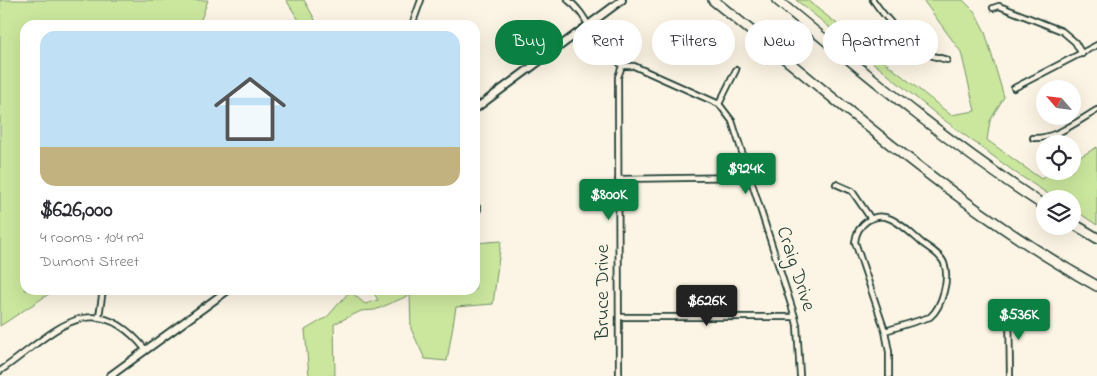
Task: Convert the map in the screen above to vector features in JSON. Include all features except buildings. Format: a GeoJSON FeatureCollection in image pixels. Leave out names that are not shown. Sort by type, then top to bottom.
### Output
{"type":"FeatureCollection","features":[{"type":"Feature","properties":{"kind":"highway"},"geometry":{"type":"LineString","coordinates":[[713,0],[932,179],[1007,230],[1097,286]]}},
{"type":"Feature","properties":{"kind":"highway"},"geometry":{"type":"LineString","coordinates":[[777,0],[941,133],[985,166],[1036,200]]}},
{"type":"Feature","properties":{"kind":"highway"},"geometry":{"type":"LineString","coordinates":[[1081,228],[1097,238]]}},
{"type":"Feature","properties":{"kind":"main road"},"geometry":{"type":"LineString","coordinates":[[595,20],[622,0]]}},
{"type":"Feature","properties":{"kind":"main road"},"geometry":{"type":"LineString","coordinates":[[480,105],[573,36]]}},
{"type":"Feature","properties":{"kind":"main road"},"geometry":{"type":"LineString","coordinates":[[110,376],[221,295]]}},
{"type":"Feature","properties":{"kind":"street"},"geometry":{"type":"LineString","coordinates":[[414,20],[421,0]]}},
{"type":"Feature","properties":{"kind":"street"},"geometry":{"type":"LineString","coordinates":[[568,0],[584,20]]}},
{"type":"Feature","properties":{"kind":"street"},"geometry":{"type":"LineString","coordinates":[[873,0],[902,34],[929,55],[947,60]]}},
{"type":"Feature","properties":{"kind":"street"},"geometry":{"type":"LineString","coordinates":[[993,8],[999,6],[1062,31],[1075,42],[1082,54]]}},
{"type":"Feature","properties":{"kind":"street"},"geometry":{"type":"LineString","coordinates":[[1014,88],[1097,45]]}},
{"type":"Feature","properties":{"kind":"street"},"geometry":{"type":"LineString","coordinates":[[622,66],[634,66],[719,104],[736,70]]}},
{"type":"Feature","properties":{"kind":"street","name":"Bruce Drive"},"geometry":{"type":"LineString","coordinates":[[619,376],[618,77],[622,66]]}},
{"type":"Feature","properties":{"kind":"street","name":"Craig Drive"},"geometry":{"type":"LineString","coordinates":[[719,104],[732,121],[736,131],[795,317],[800,376]]}},
{"type":"Feature","properties":{"kind":"street"},"geometry":{"type":"LineString","coordinates":[[1033,138],[1051,136],[1097,110]]}},
{"type":"Feature","properties":{"kind":"street"},"geometry":{"type":"LineString","coordinates":[[618,179],[750,177]]}},
{"type":"Feature","properties":{"kind":"street"},"geometry":{"type":"LineString","coordinates":[[836,184],[852,191],[871,219]]}},
{"type":"Feature","properties":{"kind":"street"},"geometry":{"type":"LineString","coordinates":[[885,331],[924,319],[935,312],[941,300],[947,274],[944,261],[939,256],[896,223],[884,218],[871,219],[863,224],[859,229],[855,242],[885,331],[889,352],[889,376]]}},
{"type":"Feature","properties":{"kind":"street"},"geometry":{"type":"LineString","coordinates":[[99,316],[102,295]]}},
{"type":"Feature","properties":{"kind":"street"},"geometry":{"type":"LineString","coordinates":[[1009,306],[1010,376]]}},
{"type":"Feature","properties":{"kind":"street"},"geometry":{"type":"LineString","coordinates":[[0,371],[70,321],[79,318],[99,316],[114,322],[134,335],[145,349]]}},
{"type":"Feature","properties":{"kind":"street"},"geometry":{"type":"LineString","coordinates":[[619,317],[795,317]]}},
{"type":"Feature","properties":{"kind":"green space"},"geometry":{"type":"Polygon","coordinates":[[[0,0],[208,0],[201,20],[20,20],[20,295],[47,295],[0,326],[0,0]]]}},
{"type":"Feature","properties":{"kind":"green space"},"geometry":{"type":"Polygon","coordinates":[[[286,0],[304,0],[315,20],[299,20],[286,0]]]}},
{"type":"Feature","properties":{"kind":"green space"},"geometry":{"type":"Polygon","coordinates":[[[796,0],[807,0],[832,20],[823,20],[823,22],[796,0]]]}},
{"type":"Feature","properties":{"kind":"green space"},"geometry":{"type":"Polygon","coordinates":[[[923,0],[963,0],[975,12],[985,32],[1004,97],[990,121],[987,140],[1036,175],[1036,180],[1081,180],[1081,156],[1097,147],[1097,225],[1081,214],[1081,190],[1042,190],[936,114],[876,65],[888,65],[951,115],[975,111],[961,52],[923,0]]]}},
{"type":"Feature","properties":{"kind":"green space"},"geometry":{"type":"Polygon","coordinates":[[[501,241],[493,304],[456,307],[447,361],[425,359],[411,329],[410,295],[480,295],[480,243],[501,241]]]}},
{"type":"Feature","properties":{"kind":"green space"},"geometry":{"type":"Polygon","coordinates":[[[346,295],[355,295],[365,304],[378,300],[375,295],[410,295],[375,310],[361,311],[334,324],[335,376],[309,376],[305,330],[327,317],[346,295]]]}}]}
